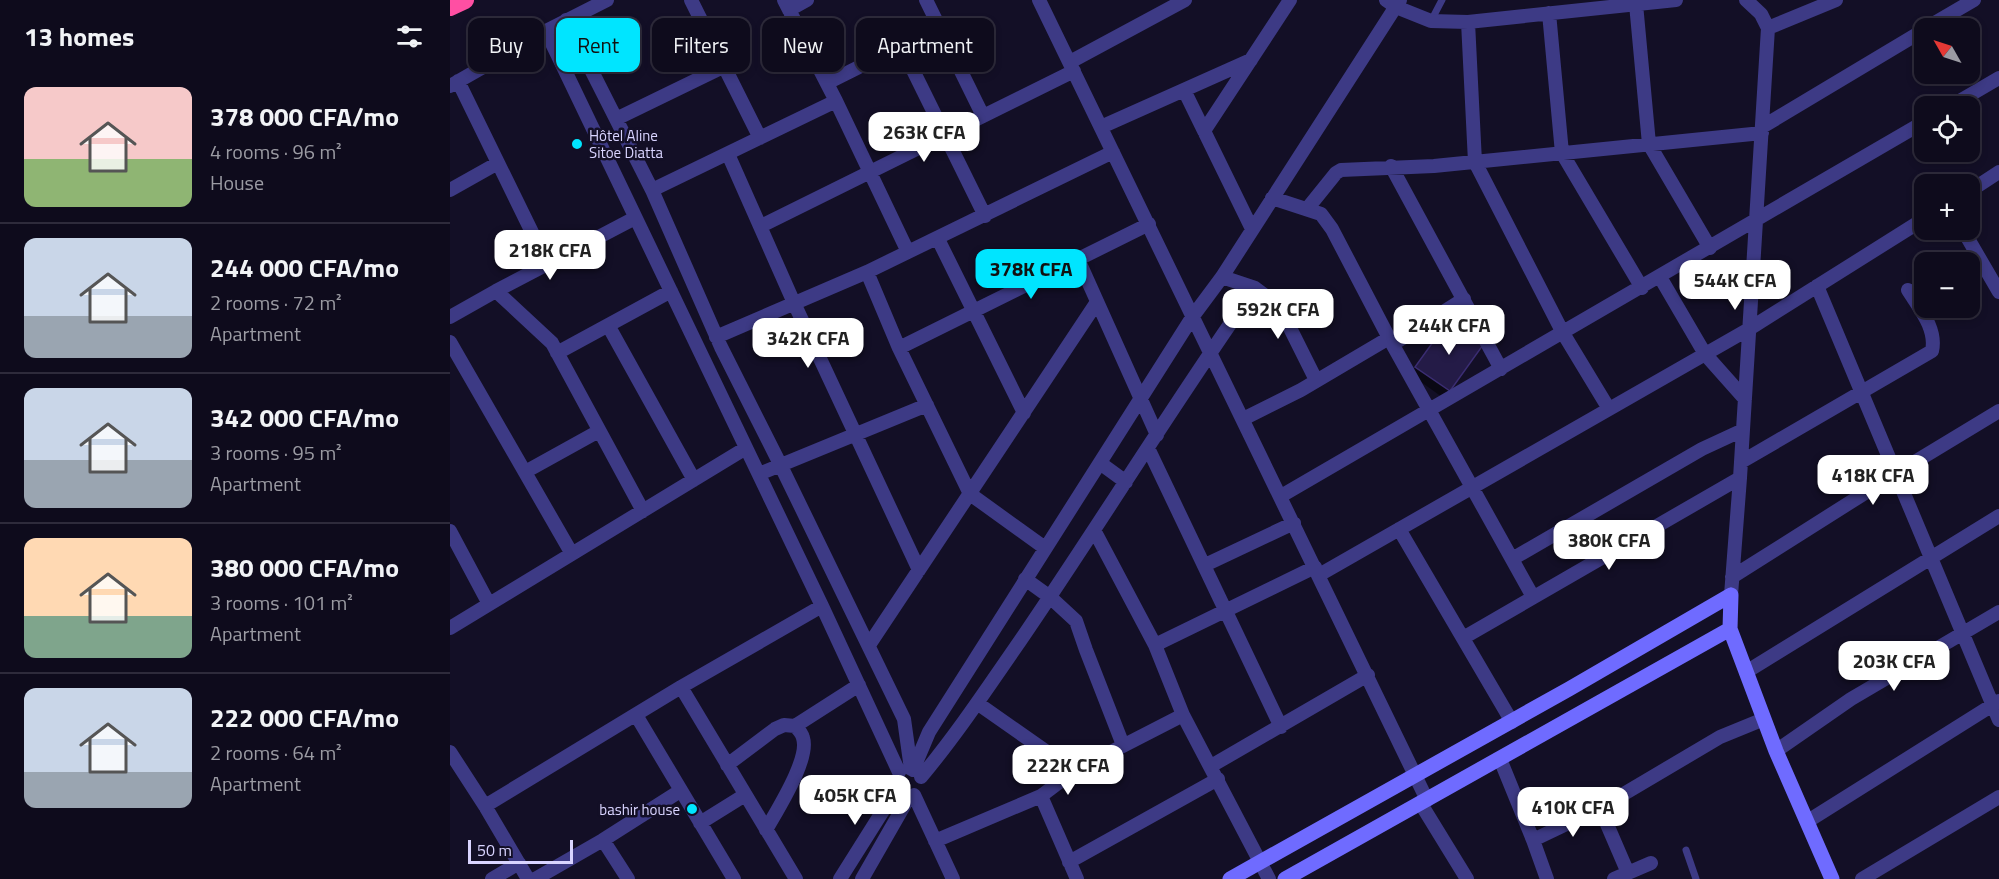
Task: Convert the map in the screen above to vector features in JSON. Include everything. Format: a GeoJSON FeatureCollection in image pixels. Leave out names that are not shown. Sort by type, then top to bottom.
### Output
{"type":"FeatureCollection","features":[{"type":"Feature","properties":{"kind":"highway"},"geometry":{"type":"LineString","coordinates":[[450,7],[465,0]]}},
{"type":"Feature","properties":{"kind":"street"},"geometry":{"type":"LineString","coordinates":[[570,18],[607,0]]}},
{"type":"Feature","properties":{"kind":"street"},"geometry":{"type":"LineString","coordinates":[[691,0],[700,18]]}},
{"type":"Feature","properties":{"kind":"street"},"geometry":{"type":"LineString","coordinates":[[807,0],[786,5],[836,101],[908,252]]}},
{"type":"Feature","properties":{"kind":"street"},"geometry":{"type":"LineString","coordinates":[[926,0],[983,116]]}},
{"type":"Feature","properties":{"kind":"street"},"geometry":{"type":"LineString","coordinates":[[1039,0],[1368,675],[1416,775],[1424,802],[1467,879]]}},
{"type":"Feature","properties":{"kind":"street"},"geometry":{"type":"LineString","coordinates":[[761,226],[983,116],[1072,67],[1185,0]]}},
{"type":"Feature","properties":{"kind":"street"},"geometry":{"type":"LineString","coordinates":[[1204,131],[1290,0]]}},
{"type":"Feature","properties":{"kind":"street"},"geometry":{"type":"LineString","coordinates":[[911,772],[929,732],[1193,316],[1222,277],[1394,2],[1431,21],[1468,22],[1671,0]]}},
{"type":"Feature","properties":{"kind":"street"},"geometry":{"type":"LineString","coordinates":[[1746,0],[1761,14],[1768,28],[1730,629],[1776,751],[1832,879]]}},
{"type":"Feature","properties":{"kind":"street"},"geometry":{"type":"LineString","coordinates":[[1768,28],[1836,0]]}},
{"type":"Feature","properties":{"kind":"street"},"geometry":{"type":"LineString","coordinates":[[1944,18],[1974,0]]}},
{"type":"Feature","properties":{"kind":"street"},"geometry":{"type":"LineString","coordinates":[[1636,4],[1648,144],[1710,248]]}},
{"type":"Feature","properties":{"kind":"street"},"geometry":{"type":"LineString","coordinates":[[1549,13],[1562,153],[1642,288]]}},
{"type":"Feature","properties":{"kind":"street"},"geometry":{"type":"LineString","coordinates":[[1468,22],[1474,162],[1563,333],[1609,409]]}},
{"type":"Feature","properties":{"kind":"street"},"geometry":{"type":"LineString","coordinates":[[548,265],[498,163],[454,84],[556,26]]}},
{"type":"Feature","properties":{"kind":"street"},"geometry":{"type":"LineString","coordinates":[[546,31],[859,685],[921,788],[912,796],[862,879]]}},
{"type":"Feature","properties":{"kind":"street"},"geometry":{"type":"LineString","coordinates":[[1307,209],[1341,170],[1391,166],[1434,166],[1762,130],[1914,36]]}},
{"type":"Feature","properties":{"kind":"street"},"geometry":{"type":"LineString","coordinates":[[827,83],[895,49],[904,52],[985,216]]}},
{"type":"Feature","properties":{"kind":"street"},"geometry":{"type":"LineString","coordinates":[[1101,127],[1251,60]]}},
{"type":"Feature","properties":{"kind":"street"},"geometry":{"type":"LineString","coordinates":[[594,72],[652,190],[718,342],[782,466],[904,719],[911,772]]}},
{"type":"Feature","properties":{"kind":"street"},"geometry":{"type":"LineString","coordinates":[[618,118],[712,72]]}},
{"type":"Feature","properties":{"kind":"street"},"geometry":{"type":"LineString","coordinates":[[727,72],[760,138]]}},
{"type":"Feature","properties":{"kind":"street"},"geometry":{"type":"LineString","coordinates":[[1968,96],[1999,78]]}},
{"type":"Feature","properties":{"kind":"street"},"geometry":{"type":"LineString","coordinates":[[1184,90],[1252,229]]}},
{"type":"Feature","properties":{"kind":"street"},"geometry":{"type":"LineString","coordinates":[[652,190],[836,101]]}},
{"type":"Feature","properties":{"kind":"street"},"geometry":{"type":"LineString","coordinates":[[1281,496],[1756,222],[1914,128]]}},
{"type":"Feature","properties":{"kind":"street"},"geometry":{"type":"LineString","coordinates":[[702,356],[718,342],[794,303],[938,239],[1113,152]]}},
{"type":"Feature","properties":{"kind":"street"},"geometry":{"type":"LineString","coordinates":[[728,154],[794,303],[919,570]]}},
{"type":"Feature","properties":{"kind":"street"},"geometry":{"type":"LineString","coordinates":[[450,190],[498,163]]}},
{"type":"Feature","properties":{"kind":"street"},"geometry":{"type":"LineString","coordinates":[[1391,166],[1501,369]]}},
{"type":"Feature","properties":{"kind":"street"},"geometry":{"type":"LineString","coordinates":[[1980,184],[1999,172]]}},
{"type":"Feature","properties":{"kind":"street"},"geometry":{"type":"LineString","coordinates":[[1272,198],[1321,214],[1332,229],[1391,341],[1533,597]]}},
{"type":"Feature","properties":{"kind":"street"},"geometry":{"type":"LineString","coordinates":[[450,317],[635,218]]}},
{"type":"Feature","properties":{"kind":"street"},"geometry":{"type":"LineString","coordinates":[[899,348],[1149,225]]}},
{"type":"Feature","properties":{"kind":"street"},"geometry":{"type":"LineString","coordinates":[[1155,645],[1227,610],[1317,571],[1400,529],[1749,329],[1914,225]]}},
{"type":"Feature","properties":{"kind":"street"},"geometry":{"type":"LineString","coordinates":[[938,239],[1023,413]]}},
{"type":"Feature","properties":{"kind":"street"},"geometry":{"type":"LineString","coordinates":[[1970,240],[1994,272],[1999,292]]}},
{"type":"Feature","properties":{"kind":"street"},"geometry":{"type":"LineString","coordinates":[[1078,260],[1157,435]]}},
{"type":"Feature","properties":{"kind":"street"},"geometry":{"type":"LineString","coordinates":[[867,272],[899,348],[970,494],[1045,548]]}},
{"type":"Feature","properties":{"kind":"street"},"geometry":{"type":"LineString","coordinates":[[1222,277],[1255,288],[1279,306],[1317,381]]}},
{"type":"Feature","properties":{"kind":"street"},"geometry":{"type":"LineString","coordinates":[[1660,277],[1705,354],[1745,399]]}},
{"type":"Feature","properties":{"kind":"street"},"geometry":{"type":"LineString","coordinates":[[1817,286],[1962,635],[1995,703],[1999,720]]}},
{"type":"Feature","properties":{"kind":"street"},"geometry":{"type":"LineString","coordinates":[[912,796],[904,797],[896,790],[895,777],[911,772],[950,743],[1050,597],[1210,351],[1255,288]]}},
{"type":"Feature","properties":{"kind":"street"},"geometry":{"type":"LineString","coordinates":[[1741,462],[1932,351],[1934,342],[1932,330],[1908,290]]}},
{"type":"Feature","properties":{"kind":"street"},"geometry":{"type":"LineString","coordinates":[[496,291],[532,326],[545,335],[643,511]]}},
{"type":"Feature","properties":{"kind":"street"},"geometry":{"type":"LineString","coordinates":[[557,353],[609,327],[671,291]]}},
{"type":"Feature","properties":{"kind":"street"},"geometry":{"type":"LineString","coordinates":[[1243,419],[1391,341],[1464,299]]}},
{"type":"Feature","properties":{"kind":"street"},"geometry":{"type":"LineString","coordinates":[[869,645],[1097,302]]}},
{"type":"Feature","properties":{"kind":"street"},"geometry":{"type":"LineString","coordinates":[[609,327],[694,480]]}},
{"type":"Feature","properties":{"kind":"street"},"geometry":{"type":"LineString","coordinates":[[450,342],[572,554]]}},
{"type":"Feature","properties":{"kind":"street"},"geometry":{"type":"LineString","coordinates":[[759,474],[927,405]]}},
{"type":"Feature","properties":{"kind":"street"},"geometry":{"type":"LineString","coordinates":[[1732,577],[1999,411]]}},
{"type":"Feature","properties":{"kind":"street"},"geometry":{"type":"LineString","coordinates":[[1512,559],[1702,449],[1743,430]]}},
{"type":"Feature","properties":{"kind":"street"},"geometry":{"type":"LineString","coordinates":[[525,472],[599,431]]}},
{"type":"Feature","properties":{"kind":"street"},"geometry":{"type":"LineString","coordinates":[[450,627],[746,448]]}},
{"type":"Feature","properties":{"kind":"street"},"geometry":{"type":"LineString","coordinates":[[1148,448],[1281,727]]}},
{"type":"Feature","properties":{"kind":"street"},"geometry":{"type":"LineString","coordinates":[[1100,463],[1126,482]]}},
{"type":"Feature","properties":{"kind":"street"},"geometry":{"type":"LineString","coordinates":[[1463,638],[1740,478]]}},
{"type":"Feature","properties":{"kind":"street"},"geometry":{"type":"LineString","coordinates":[[1746,672],[1999,516]]}},
{"type":"Feature","properties":{"kind":"street"},"geometry":{"type":"LineString","coordinates":[[1205,565],[1294,523]]}},
{"type":"Feature","properties":{"kind":"street"},"geometry":{"type":"LineString","coordinates":[[1400,529],[1512,722]]}},
{"type":"Feature","properties":{"kind":"street"},"geometry":{"type":"LineString","coordinates":[[1094,530],[1155,645],[1183,714],[1269,879]]}},
{"type":"Feature","properties":{"kind":"street"},"geometry":{"type":"LineString","coordinates":[[450,531],[489,604]]}},
{"type":"Feature","properties":{"kind":"street"},"geometry":{"type":"LineString","coordinates":[[1025,579],[1050,597],[1076,621],[1124,746]]}},
{"type":"Feature","properties":{"kind":"street"},"geometry":{"type":"LineString","coordinates":[[1230,879],[1512,722],[1731,595]]}},
{"type":"Feature","properties":{"kind":"street"},"geometry":{"type":"LineString","coordinates":[[485,806],[681,687],[822,606]]}},
{"type":"Feature","properties":{"kind":"street"},"geometry":{"type":"LineString","coordinates":[[1776,751],[1851,699],[1999,612]]}},
{"type":"Feature","properties":{"kind":"street"},"geometry":{"type":"LineString","coordinates":[[1286,879],[1730,629]]}},
{"type":"Feature","properties":{"kind":"street"},"geometry":{"type":"LineString","coordinates":[[1211,766],[1368,675]]}},
{"type":"Feature","properties":{"kind":"street"},"geometry":{"type":"LineString","coordinates":[[727,765],[775,729],[784,725],[795,726],[859,685]]}},
{"type":"Feature","properties":{"kind":"street"},"geometry":{"type":"LineString","coordinates":[[681,687],[796,879]]}},
{"type":"Feature","properties":{"kind":"street"},"geometry":{"type":"LineString","coordinates":[[977,703],[1074,771]]}},
{"type":"Feature","properties":{"kind":"street"},"geometry":{"type":"LineString","coordinates":[[1808,821],[1995,703]]}},
{"type":"Feature","properties":{"kind":"street"},"geometry":{"type":"LineString","coordinates":[[936,841],[1041,796],[1074,771],[1183,714]]}},
{"type":"Feature","properties":{"kind":"street"},"geometry":{"type":"LineString","coordinates":[[636,715],[734,879]]}},
{"type":"Feature","properties":{"kind":"street"},"geometry":{"type":"LineString","coordinates":[[1533,840],[1600,808],[1719,737],[1764,719]]}},
{"type":"Feature","properties":{"kind":"street"},"geometry":{"type":"LineString","coordinates":[[766,830],[800,766],[804,739],[795,726]]}},
{"type":"Feature","properties":{"kind":"street"},"geometry":{"type":"LineString","coordinates":[[450,752],[528,879]]}},
{"type":"Feature","properties":{"kind":"street"},"geometry":{"type":"LineString","coordinates":[[1500,759],[1533,840],[1546,879]]}},
{"type":"Feature","properties":{"kind":"street"},"geometry":{"type":"LineString","coordinates":[[1069,862],[1218,780]]}},
{"type":"Feature","properties":{"kind":"street"},"geometry":{"type":"LineString","coordinates":[[840,879],[896,790]]}},
{"type":"Feature","properties":{"kind":"street"},"geometry":{"type":"LineString","coordinates":[[535,879],[603,840],[680,791]]}},
{"type":"Feature","properties":{"kind":"street"},"geometry":{"type":"LineString","coordinates":[[700,823],[745,795]]}},
{"type":"Feature","properties":{"kind":"street"},"geometry":{"type":"LineString","coordinates":[[912,796],[953,879]]}},
{"type":"Feature","properties":{"kind":"street"},"geometry":{"type":"LineString","coordinates":[[1041,796],[1077,879]]}},
{"type":"Feature","properties":{"kind":"street"},"geometry":{"type":"LineString","coordinates":[[1862,879],[1999,797]]}},
{"type":"Feature","properties":{"kind":"street"},"geometry":{"type":"LineString","coordinates":[[1600,808],[1628,873]]}},
{"type":"Feature","properties":{"kind":"street"},"geometry":{"type":"LineString","coordinates":[[603,840],[628,879]]}},
{"type":"Feature","properties":{"kind":"street"},"geometry":{"type":"LineString","coordinates":[[492,879],[519,863]]}},
{"type":"Feature","properties":{"kind":"street"},"geometry":{"type":"LineString","coordinates":[[1614,879],[1651,863]]}},
{"type":"Feature","properties":{"kind":"lane"},"geometry":{"type":"LineString","coordinates":[[1431,21],[1442,0]]}},
{"type":"Feature","properties":{"kind":"lane"},"geometry":{"type":"LineString","coordinates":[[1686,850],[1696,879]]}},
{"type":"Feature","properties":{"kind":"building"},"geometry":{"type":"Polygon","coordinates":[[[1448,321],[1483,345],[1450,391],[1415,367],[1448,321]]]}},
{"type":"Feature","properties":{"kind":"place","name":"Hôtel Aline Sitoe Diatta"},"geometry":{"type":"Point","coordinates":[577,144]}},
{"type":"Feature","properties":{"kind":"place","name":"bashir house"},"geometry":{"type":"Point","coordinates":[692,809]}}]}
